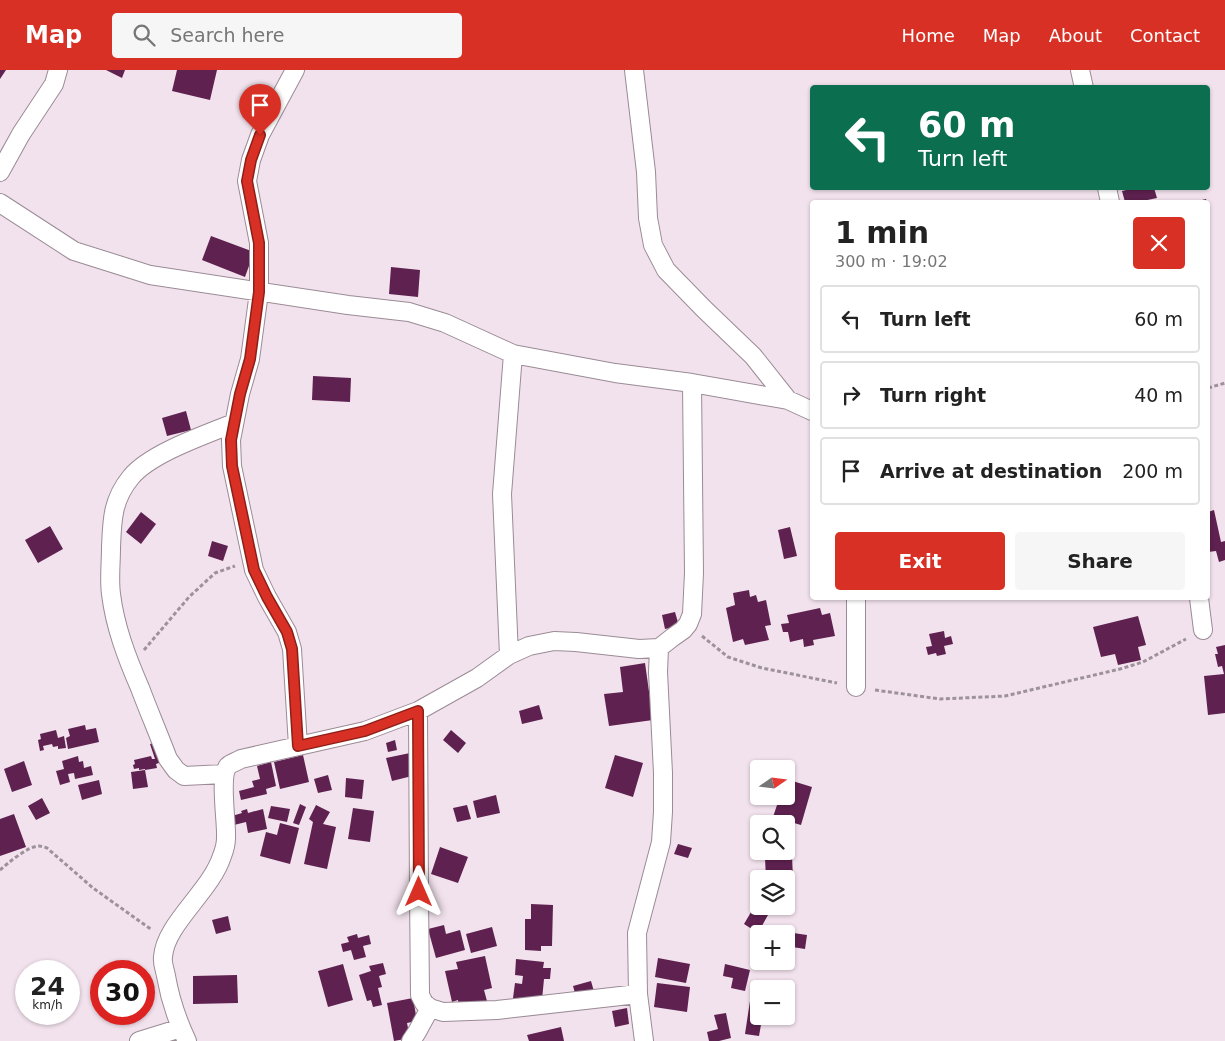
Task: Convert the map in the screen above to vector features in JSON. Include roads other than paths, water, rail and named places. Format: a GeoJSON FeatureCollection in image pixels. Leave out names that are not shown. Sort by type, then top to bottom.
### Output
{"type":"FeatureCollection","features":[{"type":"Feature","properties":{"kind":"street"},"geometry":{"type":"LineString","coordinates":[[0,172],[21,134],[54,84],[58,70]]}},
{"type":"Feature","properties":{"kind":"street"},"geometry":{"type":"LineString","coordinates":[[295,70],[260,135],[251,160],[247,181],[259,243],[259,292],[250,359],[240,394],[231,440],[232,466],[254,570],[287,632],[292,649],[298,746]]}},
{"type":"Feature","properties":{"kind":"street"},"geometry":{"type":"LineString","coordinates":[[634,70],[646,172],[648,218],[653,245],[666,270],[753,356],[788,400]]}},
{"type":"Feature","properties":{"kind":"street"},"geometry":{"type":"LineString","coordinates":[[1080,70],[1083,85]]}},
{"type":"Feature","properties":{"kind":"street"},"geometry":{"type":"LineString","coordinates":[[0,203],[74,252],[150,276],[408,312],[445,323],[513,354],[615,373],[692,383],[788,400],[810,410]]}},
{"type":"Feature","properties":{"kind":"street"},"geometry":{"type":"LineString","coordinates":[[509,655],[502,494],[513,354]]}},
{"type":"Feature","properties":{"kind":"street"},"geometry":{"type":"LineString","coordinates":[[140,1041],[184,1035],[170,997],[162,958],[166,940],[206,887],[222,858],[226,841],[224,774],[229,766],[242,759],[365,731],[418,711],[477,678],[509,655],[529,646],[554,641],[639,649],[659,648],[683,630],[692,614],[694,573],[692,383]]}},
{"type":"Feature","properties":{"kind":"street"},"geometry":{"type":"LineString","coordinates":[[224,774],[184,776],[176,770],[168,759],[118,633],[110,593],[112,519],[116,500],[130,478],[143,465],[165,453],[234,423]]}},
{"type":"Feature","properties":{"kind":"street"},"geometry":{"type":"LineString","coordinates":[[856,600],[856,687]]}},
{"type":"Feature","properties":{"kind":"street"},"geometry":{"type":"LineString","coordinates":[[1199,600],[1203,630]]}},
{"type":"Feature","properties":{"kind":"street"},"geometry":{"type":"LineString","coordinates":[[644,1041],[638,994],[637,933],[661,842],[663,773],[658,672],[659,648]]}},
{"type":"Feature","properties":{"kind":"street"},"geometry":{"type":"LineString","coordinates":[[418,711],[420,995],[424,1004],[443,1012],[497,1010],[638,994]]}},
{"type":"Feature","properties":{"kind":"street"},"geometry":{"type":"LineString","coordinates":[[411,1041],[430,1008]]}}]}
